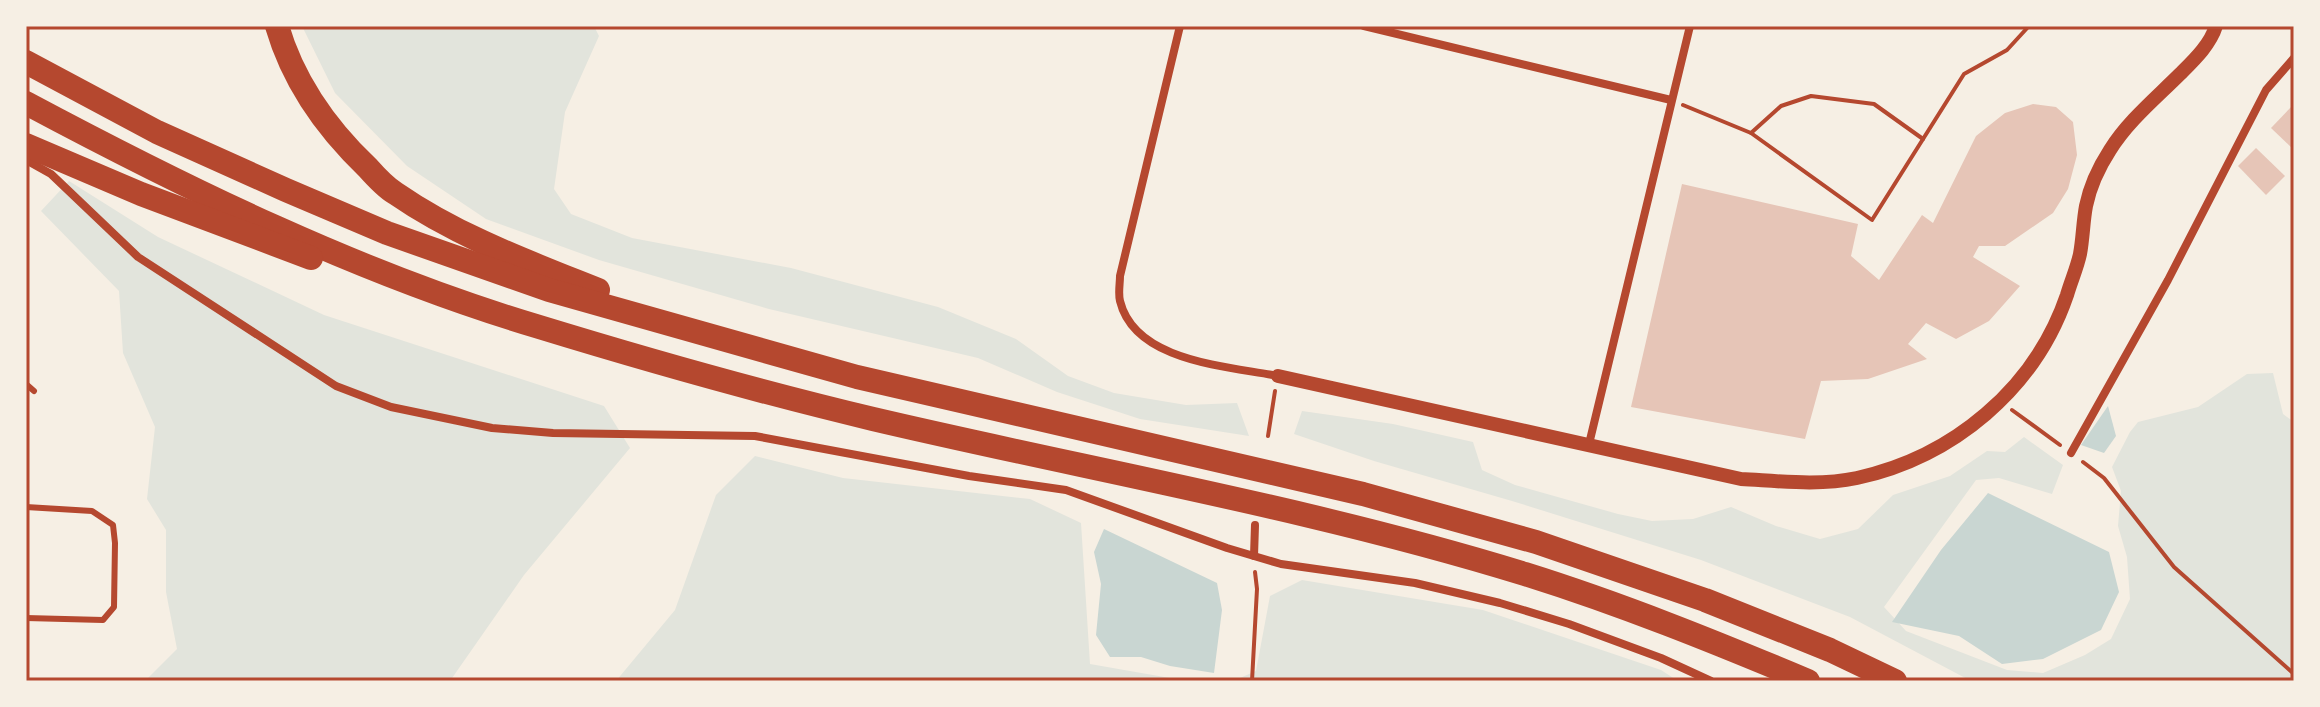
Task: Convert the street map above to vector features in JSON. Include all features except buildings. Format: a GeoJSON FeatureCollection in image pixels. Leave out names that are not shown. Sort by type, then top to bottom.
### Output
{"type":"FeatureCollection","features":[{"type":"Feature","properties":{"kind":"highway"},"geometry":{"type":"LineString","coordinates":[[277,26],[282,44],[310,100],[343,145],[392,192],[462,234],[732,343]]}},
{"type":"Feature","properties":{"kind":"highway"},"geometry":{"type":"LineString","coordinates":[[26,62],[157,132],[387,233],[549,290],[857,377],[1363,494],[1536,542],[1705,600],[1830,650],[1895,681]]}},
{"type":"Feature","properties":{"kind":"highway"},"geometry":{"type":"LineString","coordinates":[[26,103],[145,166],[287,232],[414,284],[531,325]]}},
{"type":"Feature","properties":{"kind":"highway"},"geometry":{"type":"LineString","coordinates":[[26,145],[141,194],[279,247],[405,290],[869,418],[1162,481],[1325,520],[1511,570],[1634,612],[1808,681]]}},
{"type":"Feature","properties":{"kind":"street"},"geometry":{"type":"LineString","coordinates":[[1180,26],[1120,276],[1119,299],[1129,322],[1148,342],[1172,354],[1741,479],[1806,483],[1855,479],[1909,462],[1968,430],[2001,402],[2045,345],[2063,306],[2080,256],[2086,206],[2110,149],[2132,122],[2202,52],[2216,26]]}},
{"type":"Feature","properties":{"kind":"street"},"geometry":{"type":"LineString","coordinates":[[1364,26],[1671,100]]}},
{"type":"Feature","properties":{"kind":"street"},"geometry":{"type":"LineString","coordinates":[[1589,444],[1690,26]]}},
{"type":"Feature","properties":{"kind":"street"},"geometry":{"type":"LineString","coordinates":[[2071,453],[2168,280],[2266,90],[2294,58]]}},
{"type":"Feature","properties":{"kind":"street"},"geometry":{"type":"LineString","coordinates":[[26,160],[51,174],[138,257],[336,386],[391,407],[492,428],[755,436],[969,476],[1066,490],[1281,564],[1415,583],[1500,603],[1569,624],[1661,658],[1711,681]]}},
{"type":"Feature","properties":{"kind":"street"},"geometry":{"type":"LineString","coordinates":[[1254,556],[1255,525]]}},
{"type":"Feature","properties":{"kind":"lane"},"geometry":{"type":"LineString","coordinates":[[26,384],[34,391]]}},
{"type":"Feature","properties":{"kind":"lane"},"geometry":{"type":"LineString","coordinates":[[26,507],[92,511],[113,525],[115,543],[114,607],[103,620],[26,618]]}},
{"type":"Feature","properties":{"kind":"path"},"geometry":{"type":"LineString","coordinates":[[1671,100],[1751,133],[1872,220],[1964,74],[2007,50],[2029,26]]}},
{"type":"Feature","properties":{"kind":"path"},"geometry":{"type":"LineString","coordinates":[[1751,133],[1781,106],[1811,96],[1874,104],[1923,139]]}},
{"type":"Feature","properties":{"kind":"path"},"geometry":{"type":"LineString","coordinates":[[1268,436],[1278,376]]}},
{"type":"Feature","properties":{"kind":"path"},"geometry":{"type":"LineString","coordinates":[[2001,402],[2104,478],[2174,567],[2294,674]]}},
{"type":"Feature","properties":{"kind":"path"},"geometry":{"type":"LineString","coordinates":[[1252,681],[1257,589],[1254,556]]}},
{"type":"Feature","properties":{"kind":"shaded area"},"geometry":{"type":"Polygon","coordinates":[[[302,26],[594,26],[599,36],[565,112],[554,189],[571,214],[632,238],[791,268],[938,307],[1016,339],[1068,376],[1114,393],[1186,405],[1237,403],[1249,436],[1140,419],[1057,392],[978,358],[769,309],[599,260],[486,219],[407,166],[335,93],[302,26]]]}},
{"type":"Feature","properties":{"kind":"shaded area"},"geometry":{"type":"Polygon","coordinates":[[[69,181],[158,237],[324,315],[604,406],[630,448],[524,575],[450,681],[145,681],[177,649],[166,592],[166,530],[147,499],[155,427],[123,353],[119,291],[41,211],[69,181]]]}},
{"type":"Feature","properties":{"kind":"shaded area"},"geometry":{"type":"Polygon","coordinates":[[[2273,373],[2283,414],[2294,422],[2294,681],[1971,681],[1850,617],[1701,560],[1294,434],[1302,411],[1393,424],[1473,442],[1482,470],[1515,485],[1618,514],[1652,521],[1693,519],[1731,507],[1776,526],[1820,539],[1858,529],[1893,495],[1950,476],[1987,451],[2005,452],[2024,437],[2063,465],[2052,494],[1999,478],[1976,480],[1884,607],[1906,631],[2007,670],[2043,673],[2085,655],[2111,639],[2130,599],[2127,557],[2118,526],[2121,491],[2112,467],[2130,432],[2138,422],[2198,407],[2247,374],[2273,373]]]}},
{"type":"Feature","properties":{"kind":"shaded area"},"geometry":{"type":"Polygon","coordinates":[[[2108,406],[2116,436],[2104,453],[2081,445],[2108,406]]]}},
{"type":"Feature","properties":{"kind":"shaded area"},"geometry":{"type":"Polygon","coordinates":[[[755,456],[843,478],[1030,499],[1081,523],[1090,664],[1187,681],[616,681],[675,610],[716,495],[755,456]]]}},
{"type":"Feature","properties":{"kind":"shaded area"},"geometry":{"type":"Polygon","coordinates":[[[1988,493],[2109,552],[2119,592],[2101,630],[2043,659],[2002,664],[1959,636],[1892,622],[1941,550],[1988,493]]]}},
{"type":"Feature","properties":{"kind":"shaded area"},"geometry":{"type":"Polygon","coordinates":[[[1104,529],[1217,583],[1222,610],[1214,673],[1170,666],[1141,657],[1110,657],[1096,635],[1101,584],[1094,552],[1104,529]]]}},
{"type":"Feature","properties":{"kind":"shaded area"},"geometry":{"type":"Polygon","coordinates":[[[1302,580],[1483,610],[1661,670],[1678,681],[1233,681],[1256,671],[1270,596],[1302,580]]]}}]}
